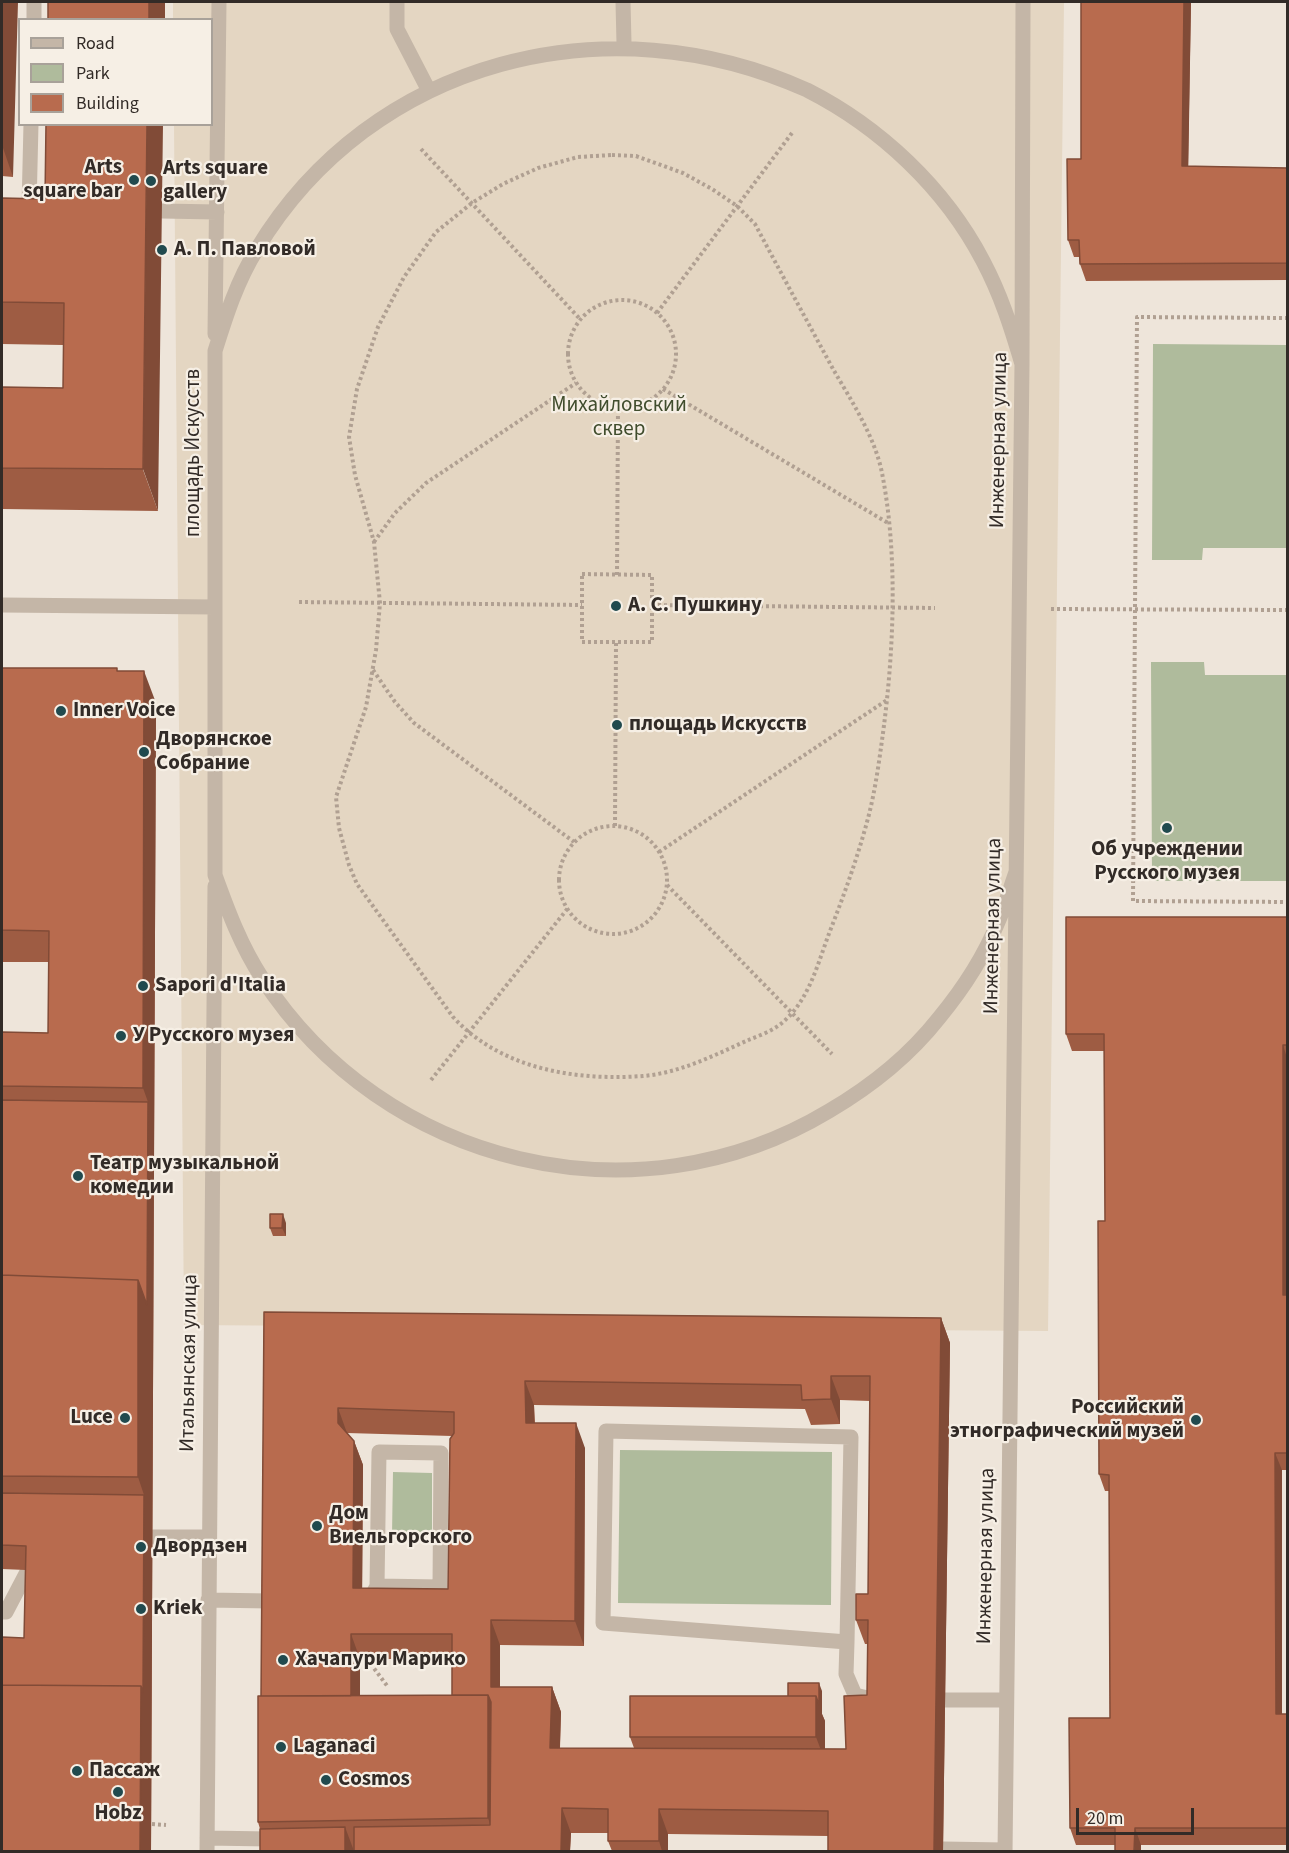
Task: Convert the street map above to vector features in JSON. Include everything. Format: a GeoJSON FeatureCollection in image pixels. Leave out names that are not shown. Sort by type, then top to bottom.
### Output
{"type":"FeatureCollection","features":[{"type":"Feature","properties":{"kind":"street"},"geometry":{"type":"LineString","coordinates":[[34,2],[34,18]]}},
{"type":"Feature","properties":{"kind":"street"},"geometry":{"type":"LineString","coordinates":[[215,351],[219,2]]}},
{"type":"Feature","properties":{"kind":"street"},"geometry":{"type":"LineString","coordinates":[[397,2],[397,29],[428,89]]}},
{"type":"Feature","properties":{"kind":"street"},"geometry":{"type":"LineString","coordinates":[[623,2],[624,43]]}},
{"type":"Feature","properties":{"kind":"street","name":"Инженерная улица"},"geometry":{"type":"LineString","coordinates":[[1005,1851],[1022,364],[1023,2]]}},
{"type":"Feature","properties":{"kind":"street","name":"площадь Искусств"},"geometry":{"type":"LineString","coordinates":[[1016,872],[998,924],[971,974],[938,1020],[899,1060],[855,1096],[807,1125],[755,1147],[701,1162],[645,1170],[589,1170],[533,1163],[479,1148],[427,1126],[378,1098],[334,1063],[295,1023],[262,977],[235,928],[215,875],[215,351],[231,299],[256,250],[287,204],[323,163],[365,128],[428,89],[460,74],[512,56],[566,46],[624,43],[676,47],[729,59],[781,77],[830,102],[875,133],[916,170],[952,212],[982,259],[1006,310],[1022,364]]}},
{"type":"Feature","properties":{"kind":"street"},"geometry":{"type":"LineString","coordinates":[[11,207],[34,208],[31,126]]}},
{"type":"Feature","properties":{"kind":"street"},"geometry":{"type":"LineString","coordinates":[[162,212],[217,212]]}},
{"type":"Feature","properties":{"kind":"street"},"geometry":{"type":"LineString","coordinates":[[2,604],[215,607]]}},
{"type":"Feature","properties":{"kind":"street","name":"Итальянская улица"},"geometry":{"type":"LineString","coordinates":[[207,1845],[215,875]]}},
{"type":"Feature","properties":{"kind":"street"},"geometry":{"type":"LineString","coordinates":[[846,1642],[603,1623],[606,1431],[851,1437],[846,1674],[855,1695],[876,1700]]}},
{"type":"Feature","properties":{"kind":"street"},"geometry":{"type":"LineString","coordinates":[[362,1603],[368,1603],[377,1586],[379,1452],[441,1453],[440,1587],[377,1586]]}},
{"type":"Feature","properties":{"kind":"street"},"geometry":{"type":"LineString","coordinates":[[153,1537],[208,1537]]}},
{"type":"Feature","properties":{"kind":"street"},"geometry":{"type":"LineString","coordinates":[[2,1612],[6,1612],[28,1570]]}},
{"type":"Feature","properties":{"kind":"street"},"geometry":{"type":"LineString","coordinates":[[208,1600],[270,1601]]}},
{"type":"Feature","properties":{"kind":"street"},"geometry":{"type":"LineString","coordinates":[[945,1700],[1006,1700]]}},
{"type":"Feature","properties":{"kind":"street"},"geometry":{"type":"LineString","coordinates":[[207,1845],[269,1839]]}},
{"type":"Feature","properties":{"kind":"street"},"geometry":{"type":"LineString","coordinates":[[943,1849],[1005,1851]]}},
{"type":"Feature","properties":{"kind":"path"},"geometry":{"type":"LineString","coordinates":[[657,313],[792,133]]}},
{"type":"Feature","properties":{"kind":"path"},"geometry":{"type":"LineString","coordinates":[[421,149],[580,319]]}},
{"type":"Feature","properties":{"kind":"path"},"geometry":{"type":"LineString","coordinates":[[612,154],[636,156],[683,173],[712,189],[737,206],[755,224],[864,423],[882,470],[889,524],[891,659],[880,754],[865,830],[846,890],[808,990],[792,1013],[771,1030],[707,1059],[661,1075],[589,1077],[536,1068],[490,1048],[468,1034],[453,1017],[357,884],[349,865],[339,828],[336,797],[366,707],[380,603],[374,542],[355,475],[349,437],[357,389],[378,327],[404,277],[436,232],[471,202],[502,184],[538,168],[578,157],[612,154]]}},
{"type":"Feature","properties":{"kind":"path"},"geometry":{"type":"LineString","coordinates":[[618,300],[639,303],[657,313],[671,332],[676,353],[672,375],[663,390],[650,400],[630,408],[609,407],[592,400],[576,383],[570,369],[568,348],[574,328],[580,319],[597,306],[618,300]]}},
{"type":"Feature","properties":{"kind":"path"},"geometry":{"type":"LineString","coordinates":[[1287,318],[1137,317],[1132,901],[1287,902]]}},
{"type":"Feature","properties":{"kind":"path"},"geometry":{"type":"LineString","coordinates":[[374,542],[395,513],[426,483],[576,383]]}},
{"type":"Feature","properties":{"kind":"path"},"geometry":{"type":"LineString","coordinates":[[663,390],[889,524]]}},
{"type":"Feature","properties":{"kind":"path"},"geometry":{"type":"LineString","coordinates":[[617,574],[618,408]]}},
{"type":"Feature","properties":{"kind":"path"},"geometry":{"type":"LineString","coordinates":[[582,574],[617,574],[652,575],[652,642],[582,642],[582,574]]}},
{"type":"Feature","properties":{"kind":"path"},"geometry":{"type":"LineString","coordinates":[[299,602],[582,605]]}},
{"type":"Feature","properties":{"kind":"path"},"geometry":{"type":"LineString","coordinates":[[652,605],[935,608]]}},
{"type":"Feature","properties":{"kind":"path"},"geometry":{"type":"LineString","coordinates":[[1051,609],[1287,610]]}},
{"type":"Feature","properties":{"kind":"path"},"geometry":{"type":"LineString","coordinates":[[615,826],[616,642]]}},
{"type":"Feature","properties":{"kind":"path"},"geometry":{"type":"LineString","coordinates":[[372,669],[395,702],[414,723],[574,842]]}},
{"type":"Feature","properties":{"kind":"path"},"geometry":{"type":"LineString","coordinates":[[659,852],[887,700]]}},
{"type":"Feature","properties":{"kind":"path"},"geometry":{"type":"LineString","coordinates":[[615,826],[630,828],[649,839],[659,852],[666,868],[667,885],[663,901],[651,919],[642,926],[621,934],[609,934],[592,930],[568,909],[559,884],[559,874],[566,854],[574,842],[589,831],[615,826]]}},
{"type":"Feature","properties":{"kind":"path"},"geometry":{"type":"LineString","coordinates":[[667,885],[832,1054]]}},
{"type":"Feature","properties":{"kind":"path"},"geometry":{"type":"LineString","coordinates":[[431,1080],[568,909]]}},
{"type":"Feature","properties":{"kind":"path"},"geometry":{"type":"LineString","coordinates":[[367,1659],[388,1687]]}},
{"type":"Feature","properties":{"kind":"path"},"geometry":{"type":"LineString","coordinates":[[152,1824],[166,1824]]}},
{"type":"Feature","properties":{"kind":"green space"},"geometry":{"type":"Polygon","coordinates":[[[1153,344],[1287,345],[1287,548],[1203,548],[1202,560],[1152,560],[1153,344]]]}},
{"type":"Feature","properties":{"kind":"green space"},"geometry":{"type":"Polygon","coordinates":[[[1151,662],[1204,662],[1205,675],[1287,675],[1287,881],[1152,881],[1151,662]]]}},
{"type":"Feature","properties":{"kind":"green space"},"geometry":{"type":"Polygon","coordinates":[[[620,1450],[832,1452],[831,1605],[618,1603],[620,1450]]]}},
{"type":"Feature","properties":{"kind":"green space"},"geometry":{"type":"Polygon","coordinates":[[[393,1472],[432,1473],[432,1535],[392,1535],[393,1472]]]}},
{"type":"Feature","properties":{"kind":"shaded area","name":"площадь Искусств"},"geometry":{"type":"Polygon","coordinates":[[[173,2],[1064,2],[1048,1331],[184,1325],[174,126],[213,126],[213,18],[173,18],[173,2]]]}},
{"type":"Feature","properties":{"kind":"building"},"geometry":{"type":"Polygon","coordinates":[[[48,2],[149,2],[149,18],[48,18],[48,2]]]}},
{"type":"Feature","properties":{"kind":"building"},"geometry":{"type":"Polygon","coordinates":[[[1081,2],[1184,2],[1182,166],[1287,168],[1287,263],[1080,264],[1079,240],[1068,240],[1067,159],[1081,159],[1081,2]]]}},
{"type":"Feature","properties":{"kind":"building"},"geometry":{"type":"Polygon","coordinates":[[[46,126],[147,126],[143,469],[2,468],[2,387],[63,388],[64,303],[2,302],[2,198],[45,199],[46,126]]]}},
{"type":"Feature","properties":{"kind":"building"},"geometry":{"type":"Polygon","coordinates":[[[2,668],[117,668],[117,671],[144,671],[143,1088],[2,1086],[2,1032],[48,1033],[49,931],[2,930],[2,668]]]}},
{"type":"Feature","properties":{"kind":"building","name":"Российский этнографический музей"},"geometry":{"type":"Polygon","coordinates":[[[1066,917],[1287,917],[1287,1045],[1283,1045],[1283,1295],[1287,1295],[1287,1453],[1275,1453],[1276,1714],[1287,1714],[1287,1828],[1135,1828],[1134,1851],[1115,1851],[1115,1828],[1070,1828],[1069,1718],[1110,1718],[1109,1475],[1099,1474],[1098,1221],[1105,1221],[1104,1034],[1066,1034],[1066,917]]]}},
{"type":"Feature","properties":{"kind":"building","name":"Театр музыкальной комедии"},"geometry":{"type":"Polygon","coordinates":[[[2,1100],[148,1102],[147,1305],[138,1280],[2,1275],[2,1100]]]}},
{"type":"Feature","properties":{"kind":"building"},"geometry":{"type":"Polygon","coordinates":[[[270,1214],[283,1214],[282,1228],[270,1228],[270,1214]]]}},
{"type":"Feature","properties":{"kind":"building"},"geometry":{"type":"Polygon","coordinates":[[[2,1275],[138,1280],[138,1477],[2,1476],[2,1275]]]}},
{"type":"Feature","properties":{"kind":"building"},"geometry":{"type":"Polygon","coordinates":[[[264,1312],[941,1318],[934,1851],[828,1851],[828,1811],[659,1809],[659,1841],[608,1841],[608,1809],[562,1808],[561,1851],[354,1851],[354,1827],[490,1825],[491,1702],[488,1695],[452,1695],[452,1634],[351,1634],[351,1696],[261,1696],[264,1312]],[[831,1376],[831,1399],[802,1400],[801,1385],[525,1381],[526,1423],[576,1423],[575,1621],[491,1620],[491,1687],[552,1687],[550,1748],[846,1749],[844,1696],[867,1695],[868,1620],[856,1620],[856,1594],[868,1594],[870,1376],[831,1376]],[[338,1408],[338,1423],[354,1441],[353,1588],[448,1589],[450,1439],[454,1433],[454,1412],[338,1408]]]}},
{"type":"Feature","properties":{"kind":"building"},"geometry":{"type":"Polygon","coordinates":[[[2,1493],[144,1495],[143,1693],[141,1686],[2,1685],[2,1637],[24,1638],[26,1546],[2,1545],[2,1493]]]}},
{"type":"Feature","properties":{"kind":"building"},"geometry":{"type":"Polygon","coordinates":[[[788,1683],[819,1683],[819,1705],[816,1696],[788,1696],[788,1683]]]}},
{"type":"Feature","properties":{"kind":"building","name":"Пассаж"},"geometry":{"type":"Polygon","coordinates":[[[2,1685],[141,1686],[140,1851],[2,1851],[2,1685]]]}},
{"type":"Feature","properties":{"kind":"building"},"geometry":{"type":"Polygon","coordinates":[[[488,1695],[488,1818],[258,1822],[258,1696],[488,1695]]]}},
{"type":"Feature","properties":{"kind":"building"},"geometry":{"type":"Polygon","coordinates":[[[630,1696],[816,1696],[816,1737],[630,1737],[630,1696]]]}},
{"type":"Feature","properties":{"kind":"building"},"geometry":{"type":"Polygon","coordinates":[[[345,1827],[345,1851],[260,1851],[260,1829],[345,1827]]]}},
{"type":"Feature","properties":{"kind":"place","name":"Arts square bar"},"geometry":{"type":"Point","coordinates":[134,180]}},
{"type":"Feature","properties":{"kind":"place","name":"Arts square gallery"},"geometry":{"type":"Point","coordinates":[151,181]}},
{"type":"Feature","properties":{"kind":"place","name":"А. П. Павловой"},"geometry":{"type":"Point","coordinates":[162,250]}},
{"type":"Feature","properties":{"kind":"place","name":"А. С. Пушкину"},"geometry":{"type":"Point","coordinates":[616,606]}},
{"type":"Feature","properties":{"kind":"place","name":"Inner Voice"},"geometry":{"type":"Point","coordinates":[61,711]}},
{"type":"Feature","properties":{"kind":"place","name":"площадь Искусств"},"geometry":{"type":"Point","coordinates":[617,725]}},
{"type":"Feature","properties":{"kind":"place","name":"Дворянское Собрание"},"geometry":{"type":"Point","coordinates":[144,752]}},
{"type":"Feature","properties":{"kind":"place","name":"Об учреждении Русского музея"},"geometry":{"type":"Point","coordinates":[1167,828]}},
{"type":"Feature","properties":{"kind":"place","name":"Sapori d'Italia"},"geometry":{"type":"Point","coordinates":[143,986]}},
{"type":"Feature","properties":{"kind":"place","name":"У Русского музея"},"geometry":{"type":"Point","coordinates":[121,1036]}},
{"type":"Feature","properties":{"kind":"place","name":"Театр музыкальной комедии"},"geometry":{"type":"Point","coordinates":[78,1176]}},
{"type":"Feature","properties":{"kind":"place","name":"Luce"},"geometry":{"type":"Point","coordinates":[125,1418]}},
{"type":"Feature","properties":{"kind":"place","name":"Российский этнографический музей"},"geometry":{"type":"Point","coordinates":[1196,1420]}},
{"type":"Feature","properties":{"kind":"place","name":"Дом Виельгорского"},"geometry":{"type":"Point","coordinates":[317,1526]}},
{"type":"Feature","properties":{"kind":"place","name":"Двордзен"},"geometry":{"type":"Point","coordinates":[141,1547]}},
{"type":"Feature","properties":{"kind":"place","name":"Kriek"},"geometry":{"type":"Point","coordinates":[141,1609]}},
{"type":"Feature","properties":{"kind":"place","name":"Хачапури Марико"},"geometry":{"type":"Point","coordinates":[283,1660]}},
{"type":"Feature","properties":{"kind":"place","name":"Laganaci"},"geometry":{"type":"Point","coordinates":[281,1747]}},
{"type":"Feature","properties":{"kind":"place","name":"Пассаж"},"geometry":{"type":"Point","coordinates":[77,1771]}},
{"type":"Feature","properties":{"kind":"place","name":"Cosmos"},"geometry":{"type":"Point","coordinates":[326,1780]}},
{"type":"Feature","properties":{"kind":"place","name":"Hobz"},"geometry":{"type":"Point","coordinates":[118,1792]}},
{"type":"Feature","properties":{"kind":"park label","name":"Михайловский сквер"},"geometry":{"type":"Point","coordinates":[619,418]}}]}
